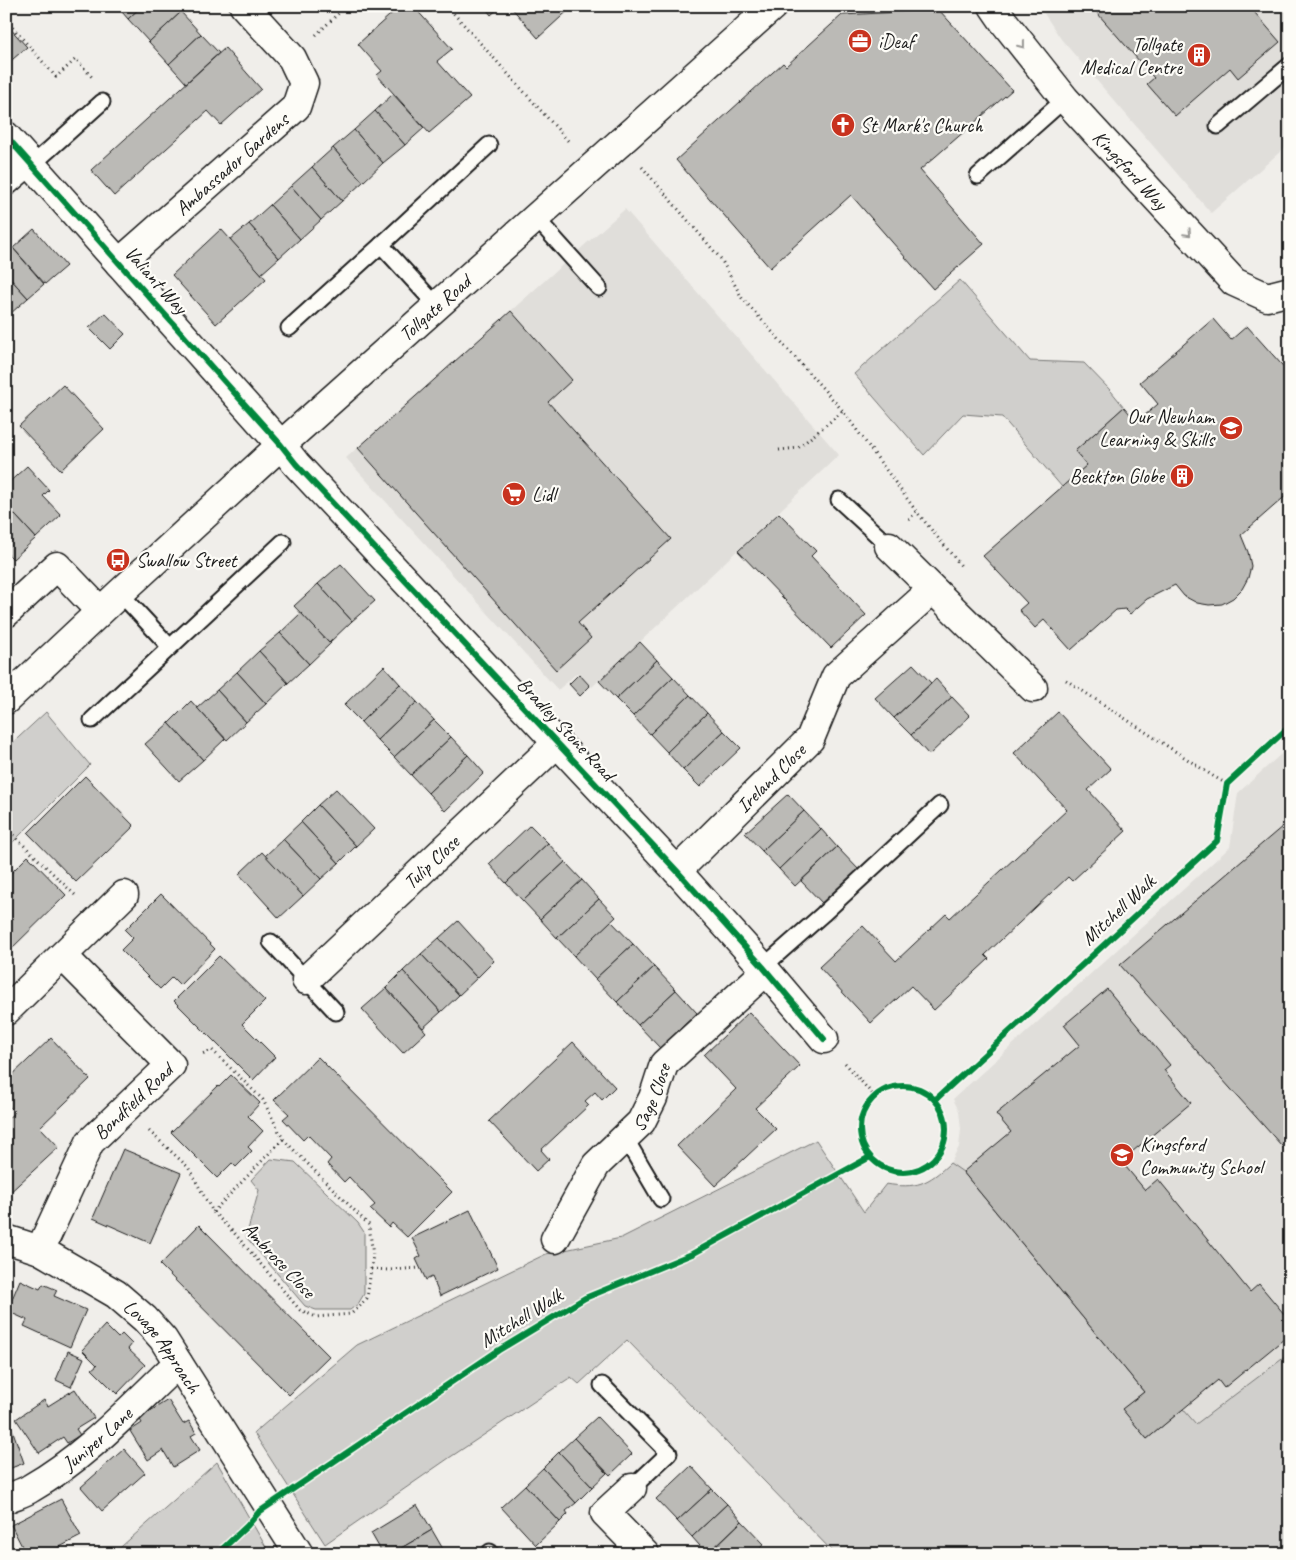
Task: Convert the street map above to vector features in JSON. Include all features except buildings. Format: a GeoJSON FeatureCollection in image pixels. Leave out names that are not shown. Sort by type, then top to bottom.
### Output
{"type":"FeatureCollection","features":[{"type":"Feature","properties":{"kind":"street","name":"Ambassador Gardens"},"geometry":{"type":"LineString","coordinates":[[119,263],[296,107],[304,83],[292,58],[244,6]]}},
{"type":"Feature","properties":{"kind":"street","name":"Tollgate Road"},"geometry":{"type":"LineString","coordinates":[[6,700],[281,445],[773,6]]}},
{"type":"Feature","properties":{"kind":"street","name":"Kingsford Way"},"geometry":{"type":"LineString","coordinates":[[993,6],[1064,99],[1234,282],[1267,297],[1290,291]]}},
{"type":"Feature","properties":{"kind":"street","name":"Valiant Way"},"geometry":{"type":"LineString","coordinates":[[6,136],[281,445]]}},
{"type":"Feature","properties":{"kind":"street"},"geometry":{"type":"LineString","coordinates":[[6,181],[30,163]]}},
{"type":"Feature","properties":{"kind":"street","name":"Bradley Stone Road"},"geometry":{"type":"LineString","coordinates":[[281,445],[296,464],[677,871],[824,1039]]}},
{"type":"Feature","properties":{"kind":"street"},"geometry":{"type":"LineString","coordinates":[[888,546],[1033,688]]}},
{"type":"Feature","properties":{"kind":"street"},"geometry":{"type":"LineString","coordinates":[[6,612],[57,566],[100,612]]}},
{"type":"Feature","properties":{"kind":"street","name":"Ireland Close"},"geometry":{"type":"LineString","coordinates":[[677,871],[810,738],[836,676],[932,590]]}},
{"type":"Feature","properties":{"kind":"street","name":"Tulip Close"},"geometry":{"type":"LineString","coordinates":[[306,980],[557,743]]}},
{"type":"Feature","properties":{"kind":"street"},"geometry":{"type":"LineString","coordinates":[[6,1011],[124,895]]}},
{"type":"Feature","properties":{"kind":"street","name":"Bondfield Road"},"geometry":{"type":"LineString","coordinates":[[40,1250],[90,1142],[171,1065],[63,956]]}},
{"type":"Feature","properties":{"kind":"street","name":"Sage Close"},"geometry":{"type":"LineString","coordinates":[[555,1239],[596,1165],[641,1122],[653,1098],[664,1064],[764,969]]}},
{"type":"Feature","properties":{"kind":"street","name":"Lovage Approach"},"geometry":{"type":"LineString","coordinates":[[6,1239],[40,1250],[116,1294],[145,1319],[162,1339],[178,1363],[299,1554]]}},
{"type":"Feature","properties":{"kind":"street","name":"Juniper Lane"},"geometry":{"type":"LineString","coordinates":[[6,1499],[29,1489],[62,1469],[94,1443],[178,1363]]}},
{"type":"Feature","properties":{"kind":"street"},"geometry":{"type":"LineString","coordinates":[[632,1488],[605,1513],[638,1551]]}},
{"type":"Feature","properties":{"kind":"lane"},"geometry":{"type":"LineString","coordinates":[[1218,126],[1290,65]]}},
{"type":"Feature","properties":{"kind":"lane"},"geometry":{"type":"LineString","coordinates":[[978,176],[1064,99]]}},
{"type":"Feature","properties":{"kind":"lane"},"geometry":{"type":"LineString","coordinates":[[30,163],[102,102]]}},
{"type":"Feature","properties":{"kind":"lane"},"geometry":{"type":"LineString","coordinates":[[289,328],[382,245],[489,145]]}},
{"type":"Feature","properties":{"kind":"lane"},"geometry":{"type":"LineString","coordinates":[[536,218],[599,288]]}},
{"type":"Feature","properties":{"kind":"lane"},"geometry":{"type":"LineString","coordinates":[[382,245],[437,306]]}},
{"type":"Feature","properties":{"kind":"lane"},"geometry":{"type":"LineString","coordinates":[[839,500],[888,546]]}},
{"type":"Feature","properties":{"kind":"lane"},"geometry":{"type":"LineString","coordinates":[[92,720],[283,542]]}},
{"type":"Feature","properties":{"kind":"lane"},"geometry":{"type":"LineString","coordinates":[[120,593],[170,648]]}},
{"type":"Feature","properties":{"kind":"lane"},"geometry":{"type":"LineString","coordinates":[[764,969],[940,805]]}},
{"type":"Feature","properties":{"kind":"lane"},"geometry":{"type":"LineString","coordinates":[[271,942],[336,1012]]}},
{"type":"Feature","properties":{"kind":"lane"},"geometry":{"type":"LineString","coordinates":[[622,1140],[631,1148],[662,1199]]}},
{"type":"Feature","properties":{"kind":"lane"},"geometry":{"type":"LineString","coordinates":[[602,1385],[669,1454],[632,1488]]}},
{"type":"Feature","properties":{"kind":"path"},"geometry":{"type":"LineString","coordinates":[[292,58],[346,6]]}},
{"type":"Feature","properties":{"kind":"path"},"geometry":{"type":"LineString","coordinates":[[447,6],[568,140]]}},
{"type":"Feature","properties":{"kind":"path"},"geometry":{"type":"LineString","coordinates":[[6,20],[56,77],[76,59],[108,96],[102,102]]}},
{"type":"Feature","properties":{"kind":"path"},"geometry":{"type":"LineString","coordinates":[[642,167],[721,259],[742,298],[843,411],[916,510],[966,572]]}},
{"type":"Feature","properties":{"kind":"path"},"geometry":{"type":"LineString","coordinates":[[779,450],[798,448],[843,411]]}},
{"type":"Feature","properties":{"kind":"path"},"geometry":{"type":"LineString","coordinates":[[1062,677],[1204,771],[1227,784]]}},
{"type":"Feature","properties":{"kind":"path"},"geometry":{"type":"LineString","coordinates":[[1225,794],[1227,784],[1234,778]]}},
{"type":"Feature","properties":{"kind":"path"},"geometry":{"type":"LineString","coordinates":[[6,828],[99,919]]}},
{"type":"Feature","properties":{"kind":"path"},"geometry":{"type":"LineString","coordinates":[[824,1039],[874,1096]]}},
{"type":"Feature","properties":{"kind":"path"},"geometry":{"type":"LineString","coordinates":[[213,1212],[283,1139]]}},
{"type":"Feature","properties":{"kind":"path"},"geometry":{"type":"LineString","coordinates":[[371,1269],[420,1268]]}},
{"type":"Feature","properties":{"kind":"shaded area"},"geometry":{"type":"Polygon","coordinates":[[[1039,6],[1290,6],[1290,143],[1211,213],[1061,39],[1039,6]]]}},
{"type":"Feature","properties":{"kind":"shaded area"},"geometry":{"type":"Polygon","coordinates":[[[625,209],[839,455],[592,687],[577,673],[558,690],[346,458],[625,209]]]}},
{"type":"Feature","properties":{"kind":"shaded area"},"geometry":{"type":"Polygon","coordinates":[[[960,280],[1030,361],[1084,363],[1124,407],[1075,451],[1087,465],[1062,487],[1002,417],[963,414],[924,455],[854,374],[960,280]]]}},
{"type":"Feature","properties":{"kind":"shaded area"},"geometry":{"type":"Polygon","coordinates":[[[46,712],[90,765],[6,849],[6,749],[46,712]]]}},
{"type":"Feature","properties":{"kind":"shaded area","name":"Kingsford Community School"},"geometry":{"type":"Polygon","coordinates":[[[1290,746],[1290,1554],[834,1554],[744,1460],[864,1212],[886,1184],[904,1187],[918,1185],[937,1176],[950,1163],[959,1147],[961,1129],[959,1111],[953,1099],[1230,847],[1238,793],[1290,746]]]}},
{"type":"Feature","properties":{"kind":"shaded area"},"geometry":{"type":"Polygon","coordinates":[[[816,1140],[864,1212],[886,1184],[906,1186],[921,1183],[935,1176],[950,1163],[963,1172],[1144,1392],[1123,1409],[1147,1439],[1183,1409],[1196,1424],[1290,1353],[1290,1554],[835,1554],[627,1340],[579,1384],[571,1377],[449,1458],[325,1544],[254,1433],[357,1345],[546,1254],[621,1238],[816,1140]]]}},
{"type":"Feature","properties":{"kind":"shaded area"},"geometry":{"type":"Polygon","coordinates":[[[271,1159],[295,1162],[358,1223],[364,1232],[364,1294],[358,1304],[350,1310],[316,1310],[305,1306],[246,1237],[259,1190],[251,1180],[271,1159]]]}},
{"type":"Feature","properties":{"kind":"shaded area"},"geometry":{"type":"Polygon","coordinates":[[[217,1462],[270,1554],[113,1554],[217,1462]]]}},
{"type":"Feature","properties":{"kind":"cycle path"},"geometry":{"type":"LineString","coordinates":[[6,136],[296,464],[677,871],[763,967],[824,1039]]}},
{"type":"Feature","properties":{"kind":"cycle path","name":"Mitchell Walk"},"geometry":{"type":"LineString","coordinates":[[935,1100],[1217,841],[1227,784],[1290,726]]}},
{"type":"Feature","properties":{"kind":"cycle path"},"geometry":{"type":"LineString","coordinates":[[895,1086],[911,1086],[920,1089],[934,1098],[943,1112],[946,1129],[943,1146],[934,1160],[920,1169],[911,1172],[895,1172],[879,1165],[867,1153],[860,1137],[860,1121],[867,1105],[879,1093],[895,1086]]}},
{"type":"Feature","properties":{"kind":"cycle path","name":"Mitchell Walk"},"geometry":{"type":"LineString","coordinates":[[217,1554],[259,1512],[499,1350],[585,1298],[692,1254],[870,1157]]}},
{"type":"Feature","properties":{"kind":"place","name":"iDeaf"},"geometry":{"type":"Point","coordinates":[860,41]}},
{"type":"Feature","properties":{"kind":"place","name":"Tollgate Medical Centre"},"geometry":{"type":"Point","coordinates":[1199,55]}},
{"type":"Feature","properties":{"kind":"place","name":"St Mark's Church"},"geometry":{"type":"Point","coordinates":[843,125]}},
{"type":"Feature","properties":{"kind":"place","name":"Our Newham Learning & Skills"},"geometry":{"type":"Point","coordinates":[1231,428]}},
{"type":"Feature","properties":{"kind":"place","name":"Beckton Globe"},"geometry":{"type":"Point","coordinates":[1182,476]}},
{"type":"Feature","properties":{"kind":"place","name":"Lidl"},"geometry":{"type":"Point","coordinates":[514,494]}},
{"type":"Feature","properties":{"kind":"place","name":"Swallow Street"},"geometry":{"type":"Point","coordinates":[118,560]}},
{"type":"Feature","properties":{"kind":"place","name":"Kingsford Community School"},"geometry":{"type":"Point","coordinates":[1122,1155]}}]}
